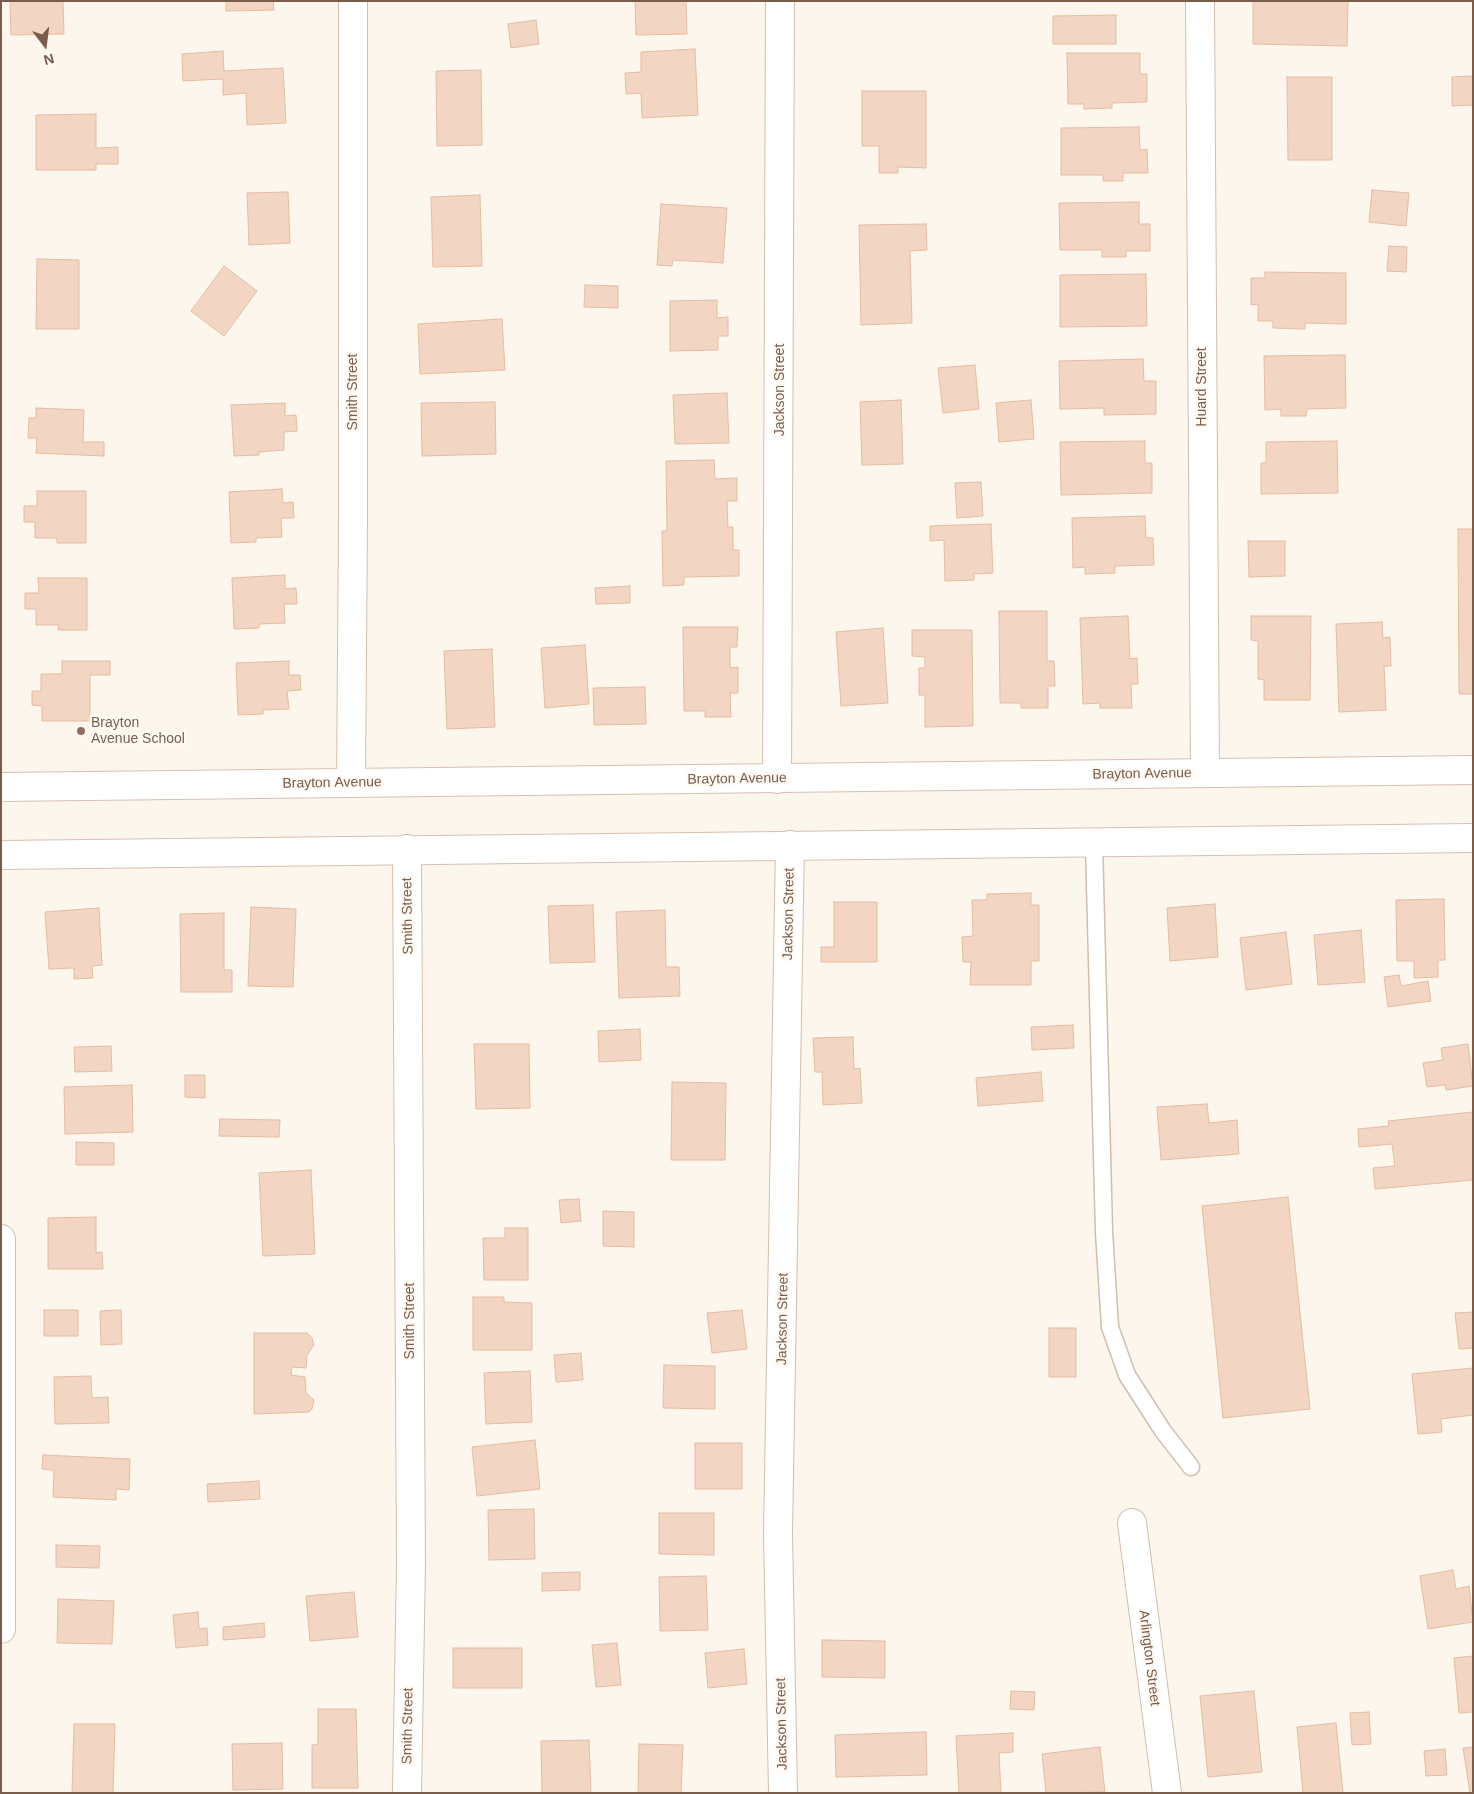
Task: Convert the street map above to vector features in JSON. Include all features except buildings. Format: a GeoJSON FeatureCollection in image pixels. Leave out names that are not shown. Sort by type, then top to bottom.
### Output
{"type":"FeatureCollection","features":[{"type":"Feature","properties":{"kind":"street","name":"Smith Street"},"geometry":{"type":"LineString","coordinates":[[350,783],[353,521],[353,1]]}},
{"type":"Feature","properties":{"kind":"street","name":"Jackson Street"},"geometry":{"type":"LineString","coordinates":[[777,778],[780,1]]}},
{"type":"Feature","properties":{"kind":"street","name":"Huard Street"},"geometry":{"type":"LineString","coordinates":[[1200,1],[1205,773]]}},
{"type":"Feature","properties":{"kind":"street","name":"Brayton Avenue"},"geometry":{"type":"LineString","coordinates":[[1,787],[1473,770]]}},
{"type":"Feature","properties":{"kind":"street"},"geometry":{"type":"LineString","coordinates":[[1,855],[1473,838]]}},
{"type":"Feature","properties":{"kind":"street","name":"Jackson Street"},"geometry":{"type":"LineString","coordinates":[[783,1793],[778,1533],[790,845]]}},
{"type":"Feature","properties":{"kind":"street","name":"Smith Street"},"geometry":{"type":"LineString","coordinates":[[407,849],[411,1564],[407,1793]]}},
{"type":"Feature","properties":{"kind":"street"},"geometry":{"type":"LineString","coordinates":[[1,1240],[1,1629]]}},
{"type":"Feature","properties":{"kind":"street","name":"Arlington Street"},"geometry":{"type":"LineString","coordinates":[[1132,1523],[1167,1793]]}},
{"type":"Feature","properties":{"kind":"lane"},"geometry":{"type":"LineString","coordinates":[[1094,843],[1104,1232],[1110,1327],[1127,1375],[1163,1431],[1191,1466]]}},
{"type":"Feature","properties":{"kind":"place","name":"Brayton Avenue School"},"geometry":{"type":"Point","coordinates":[81,731]}}]}
